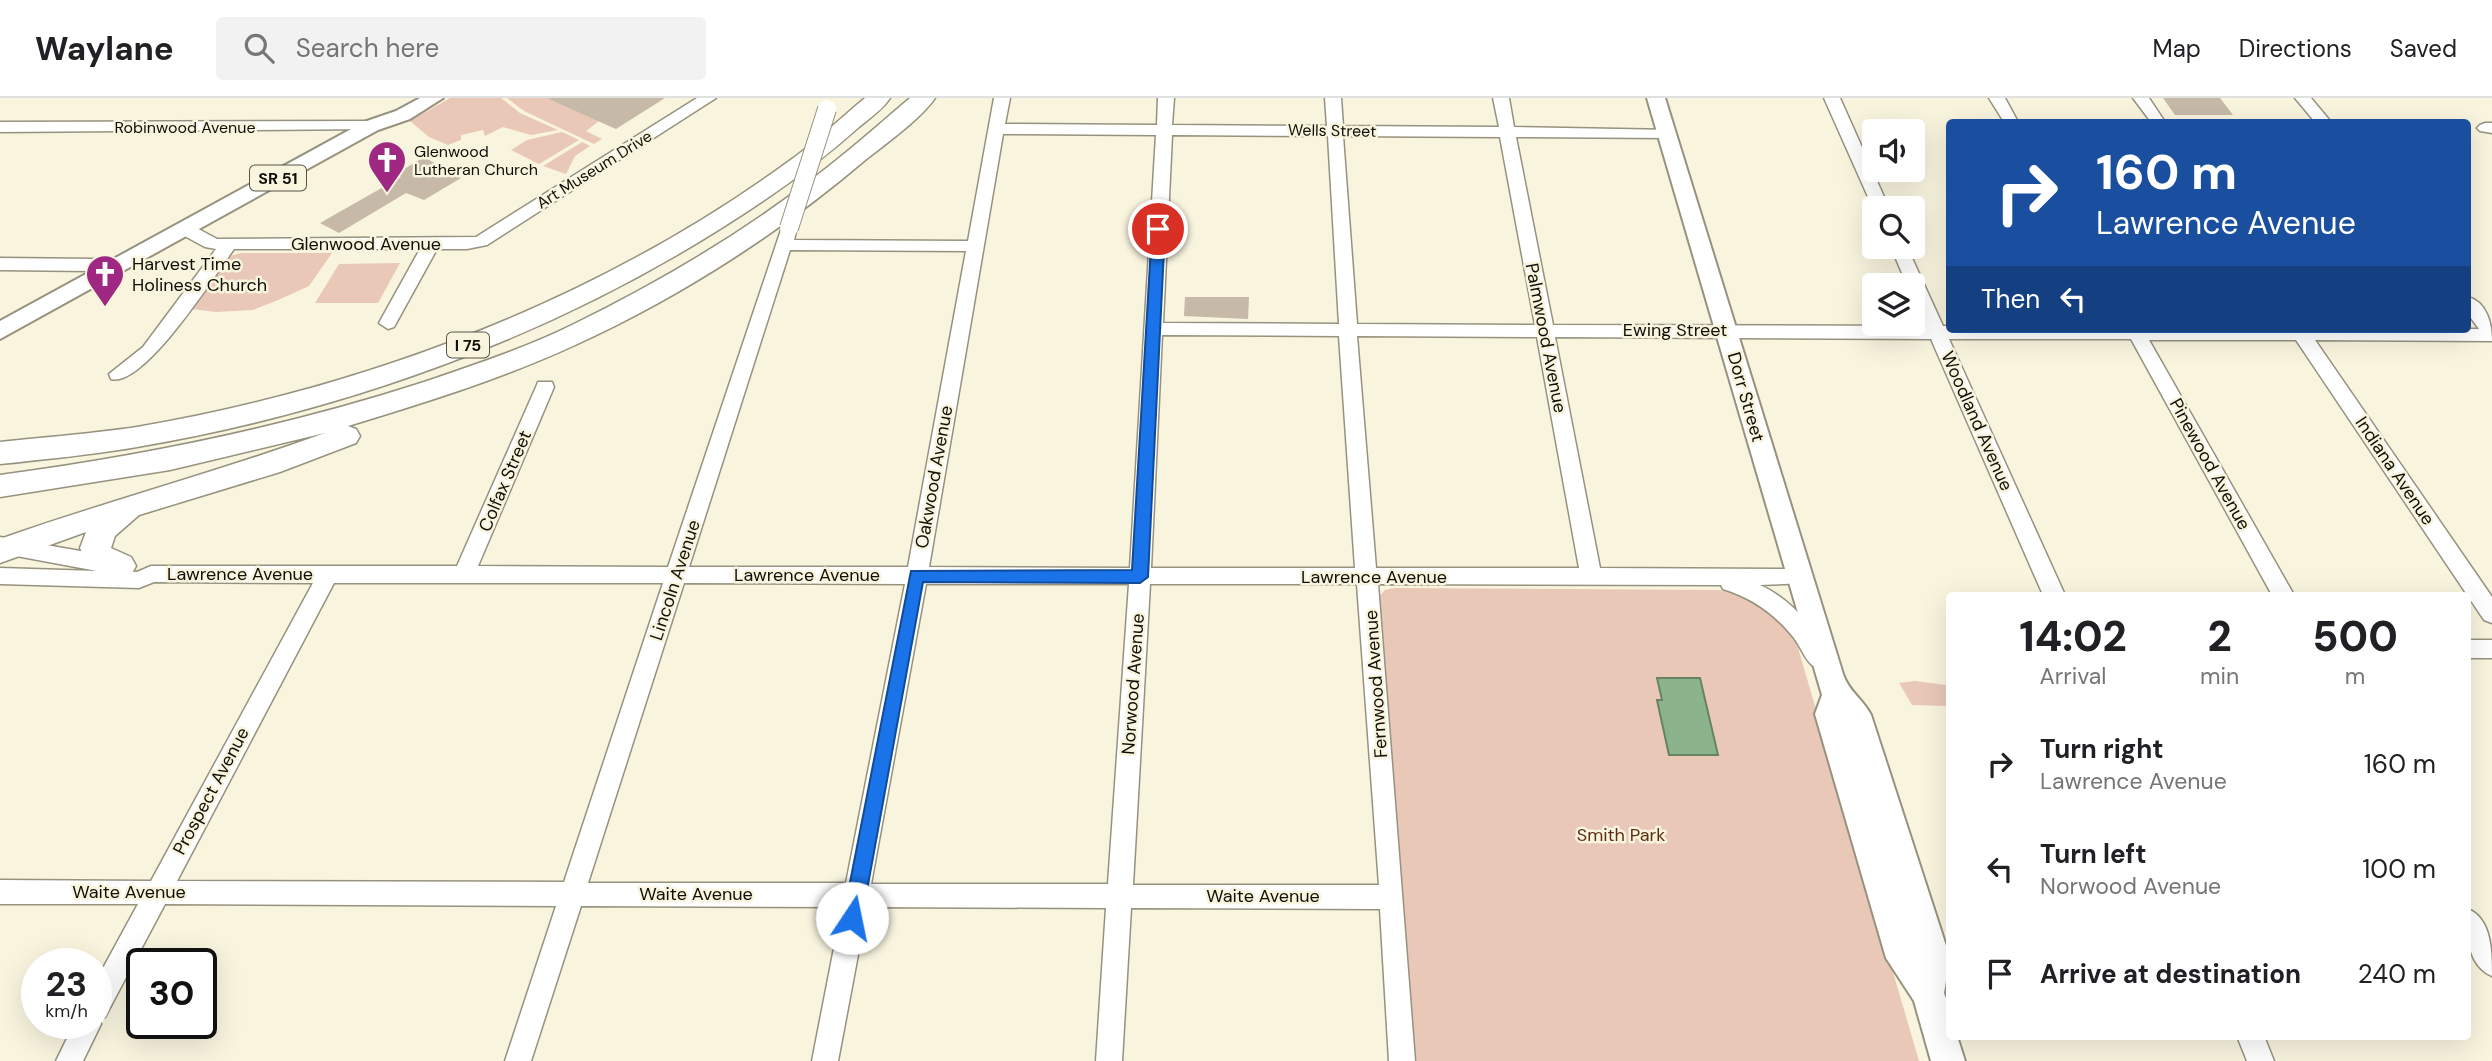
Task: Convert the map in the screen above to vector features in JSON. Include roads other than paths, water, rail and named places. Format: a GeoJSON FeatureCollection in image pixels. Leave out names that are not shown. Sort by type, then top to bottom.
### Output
{"type":"FeatureCollection","features":[{"type":"Feature","properties":{"kind":"highway","name":"I 75"},"geometry":{"type":"LineString","coordinates":[[0,453],[136,437],[226,418],[334,391],[444,355],[587,293],[690,238],[790,172],[879,98]]}},
{"type":"Feature","properties":{"kind":"highway","name":"I 75"},"geometry":{"type":"LineString","coordinates":[[0,486],[120,470],[247,444],[368,410],[539,351],[639,301],[746,237],[820,185],[925,98]]}},
{"type":"Feature","properties":{"kind":"highway"},"geometry":{"type":"LineString","coordinates":[[3,553],[145,503],[270,464],[415,411],[505,374],[539,351]]}},
{"type":"Feature","properties":{"kind":"highway"},"geometry":{"type":"LineString","coordinates":[[120,565],[97,555],[97,539],[114,519],[145,503]]}},
{"type":"Feature","properties":{"kind":"main road","name":"SR 51"},"geometry":{"type":"LineString","coordinates":[[371,126],[390,110],[412,98]]}},
{"type":"Feature","properties":{"kind":"main road","name":"SR 51"},"geometry":{"type":"LineString","coordinates":[[0,331],[371,126],[403,115],[434,98]]}},
{"type":"Feature","properties":{"kind":"main road","name":"Dorr Street"},"geometry":{"type":"LineString","coordinates":[[1656,98],[1832,684],[1829,714],[1902,958],[1928,993],[1948,1061]]}},
{"type":"Feature","properties":{"kind":"street","name":"Art Museum Drive"},"geometry":{"type":"LineString","coordinates":[[474,242],[708,98]]}},
{"type":"Feature","properties":{"kind":"street","name":"Oakwood Avenue"},"geometry":{"type":"LineString","coordinates":[[825,1061],[917,576],[1002,98]]}},
{"type":"Feature","properties":{"kind":"street","name":"Norwood Avenue"},"geometry":{"type":"LineString","coordinates":[[1109,1061],[1140,577],[1166,98]]}},
{"type":"Feature","properties":{"kind":"street","name":"Fernwood Avenue"},"geometry":{"type":"LineString","coordinates":[[1334,98],[1348,329],[1402,1061]]}},
{"type":"Feature","properties":{"kind":"street","name":"Palmwood Avenue"},"geometry":{"type":"LineString","coordinates":[[1501,98],[1591,577]]}},
{"type":"Feature","properties":{"kind":"street"},"geometry":{"type":"LineString","coordinates":[[1832,98],[1876,196]]}},
{"type":"Feature","properties":{"kind":"street"},"geometry":{"type":"LineString","coordinates":[[1997,98],[2009,119]]}},
{"type":"Feature","properties":{"kind":"street"},"geometry":{"type":"LineString","coordinates":[[2141,98],[2156,119]]}},
{"type":"Feature","properties":{"kind":"street"},"geometry":{"type":"LineString","coordinates":[[2303,98],[2320,119]]}},
{"type":"Feature","properties":{"kind":"street","name":"Lincoln Avenue"},"geometry":{"type":"LineString","coordinates":[[517,1061],[829,104]]}},
{"type":"Feature","properties":{"kind":"street","name":"Robinwood Avenue"},"geometry":{"type":"LineString","coordinates":[[0,127],[371,126]]}},
{"type":"Feature","properties":{"kind":"street","name":"Wells Street"},"geometry":{"type":"LineString","coordinates":[[997,129],[1667,133]]}},
{"type":"Feature","properties":{"kind":"street","name":"Glenwood Avenue"},"geometry":{"type":"LineString","coordinates":[[185,229],[211,243],[229,244],[474,242]]}},
{"type":"Feature","properties":{"kind":"street"},"geometry":{"type":"LineString","coordinates":[[787,237],[976,246]]}},
{"type":"Feature","properties":{"kind":"street"},"geometry":{"type":"LineString","coordinates":[[118,374],[149,351],[229,244]]}},
{"type":"Feature","properties":{"kind":"street"},"geometry":{"type":"LineString","coordinates":[[388,323],[431,244]]}},
{"type":"Feature","properties":{"kind":"street","name":"Woodland Avenue"},"geometry":{"type":"LineString","coordinates":[[1904,259],[2053,592]]}},
{"type":"Feature","properties":{"kind":"street"},"geometry":{"type":"LineString","coordinates":[[0,264],[95,265],[107,272]]}},
{"type":"Feature","properties":{"kind":"street"},"geometry":{"type":"LineString","coordinates":[[2471,307],[2492,334]]}},
{"type":"Feature","properties":{"kind":"street","name":"Ewing Street"},"geometry":{"type":"LineString","coordinates":[[1153,329],[1946,332]]}},
{"type":"Feature","properties":{"kind":"street","name":"Pinewood Avenue"},"geometry":{"type":"LineString","coordinates":[[2132,333],[2281,592]]}},
{"type":"Feature","properties":{"kind":"street","name":"Indiana Avenue"},"geometry":{"type":"LineString","coordinates":[[2301,333],[2492,614]]}},
{"type":"Feature","properties":{"kind":"street","name":"Ewing Street"},"geometry":{"type":"LineString","coordinates":[[2428,333],[2492,334]]}},
{"type":"Feature","properties":{"kind":"street","name":"Colfax Street"},"geometry":{"type":"LineString","coordinates":[[464,575],[545,387]]}},
{"type":"Feature","properties":{"kind":"street","name":"Lawrence Avenue"},"geometry":{"type":"LineString","coordinates":[[3,553],[139,580],[151,574],[1799,577]]}},
{"type":"Feature","properties":{"kind":"street","name":"Lawrence Avenue"},"geometry":{"type":"LineString","coordinates":[[3,553],[46,555],[148,567],[151,574]]}},
{"type":"Feature","properties":{"kind":"street","name":"Prospect Avenue"},"geometry":{"type":"LineString","coordinates":[[112,978],[328,574]]}},
{"type":"Feature","properties":{"kind":"street"},"geometry":{"type":"LineString","coordinates":[[1704,578],[1744,586],[1782,609],[1808,640],[1832,684]]}},
{"type":"Feature","properties":{"kind":"street"},"geometry":{"type":"LineString","coordinates":[[2471,649],[2492,649]]}},
{"type":"Feature","properties":{"kind":"street","name":"Waite Avenue"},"geometry":{"type":"LineString","coordinates":[[0,892],[1392,897]]}},
{"type":"Feature","properties":{"kind":"street"},"geometry":{"type":"LineString","coordinates":[[2471,926],[2492,964]]}},
{"type":"Feature","properties":{"kind":"street"},"geometry":{"type":"LineString","coordinates":[[69,1061],[80,1039]]}},
{"type":"Feature","properties":{"kind":"street"},"geometry":{"type":"LineString","coordinates":[[2252,1040],[2261,1061]]}},
{"type":"Feature","properties":{"kind":"place","name":"Glenwood Lutheran Church"},"geometry":{"type":"Point","coordinates":[387,194]}},
{"type":"Feature","properties":{"kind":"place","name":"Harvest Time Holiness Church"},"geometry":{"type":"Point","coordinates":[105,308]}},
{"type":"Feature","properties":{"kind":"park label","name":"Smith Park"},"geometry":{"type":"Point","coordinates":[1621,835]}}]}
